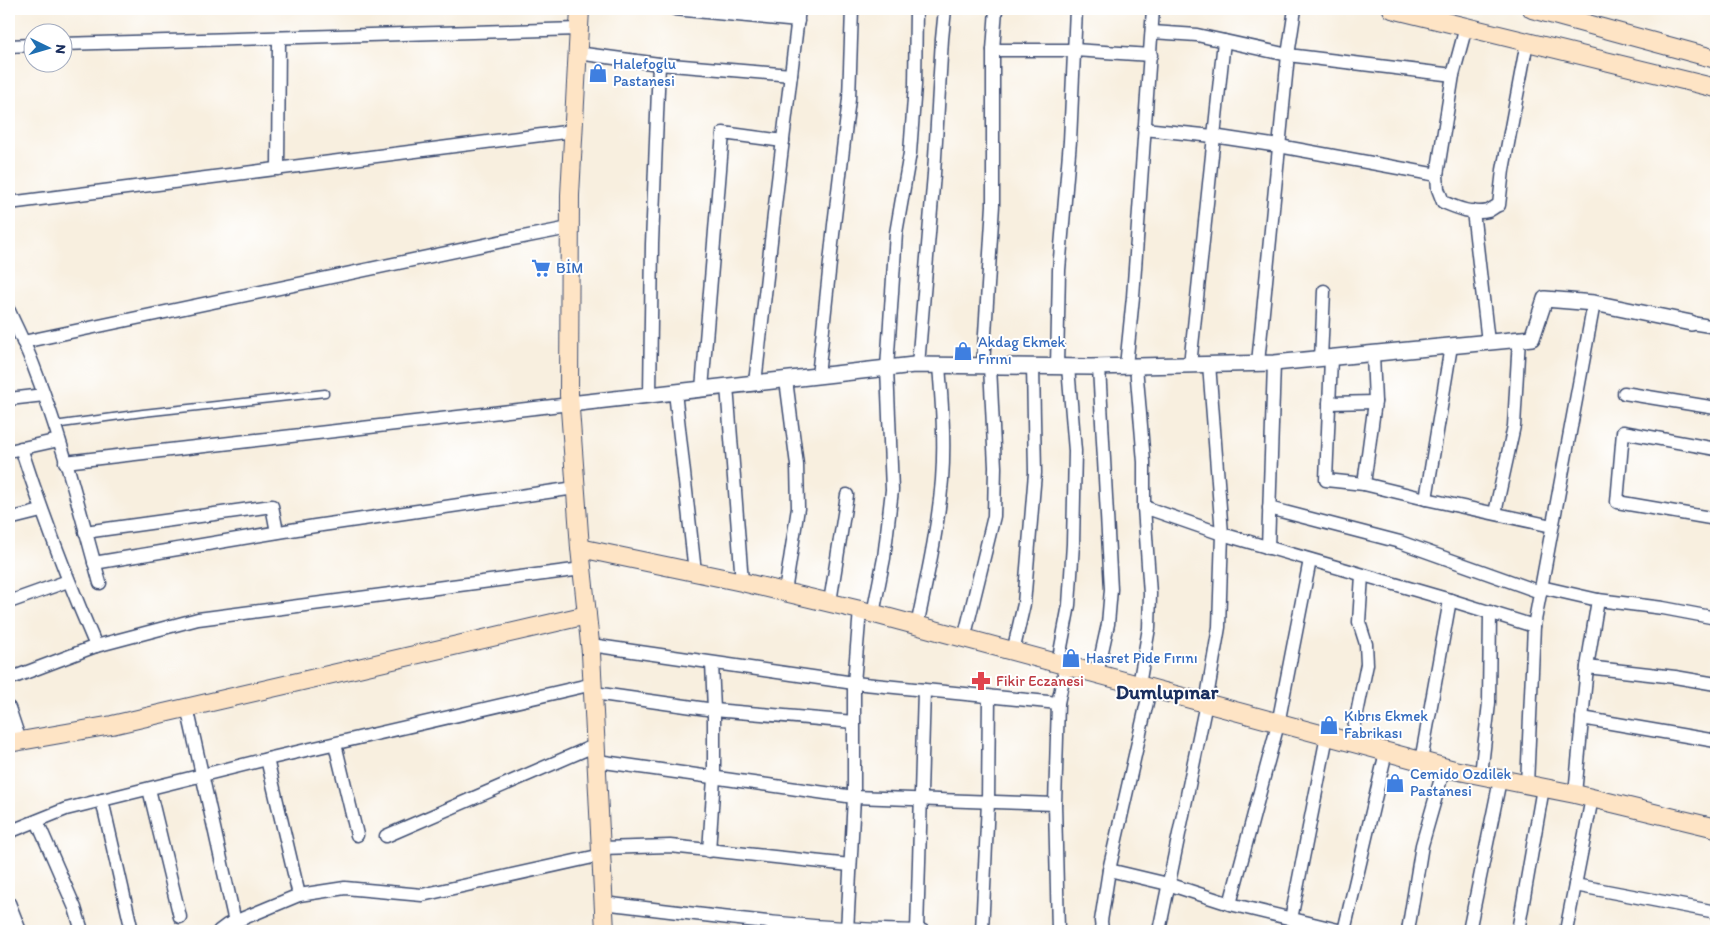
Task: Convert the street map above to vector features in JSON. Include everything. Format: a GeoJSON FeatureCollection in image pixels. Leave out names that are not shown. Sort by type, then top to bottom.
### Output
{"type":"FeatureCollection","features":[{"type":"Feature","properties":{"kind":"main road"},"geometry":{"type":"LineString","coordinates":[[580,9],[570,228],[570,404],[580,548],[593,689],[604,931]]}},
{"type":"Feature","properties":{"kind":"main road"},"geometry":{"type":"LineString","coordinates":[[1392,9],[1716,88]]}},
{"type":"Feature","properties":{"kind":"main road"},"geometry":{"type":"LineString","coordinates":[[1532,9],[1716,59]]}},
{"type":"Feature","properties":{"kind":"main road"},"geometry":{"type":"LineString","coordinates":[[580,548],[830,602],[1444,768],[1584,796],[1716,828]]}},
{"type":"Feature","properties":{"kind":"main road"},"geometry":{"type":"LineString","coordinates":[[14,742],[112,725],[587,615]]}},
{"type":"Feature","properties":{"kind":"street"},"geometry":{"type":"LineString","coordinates":[[675,9],[799,15],[755,383]]}},
{"type":"Feature","properties":{"kind":"street"},"geometry":{"type":"LineString","coordinates":[[818,376],[849,99],[852,9]]}},
{"type":"Feature","properties":{"kind":"street"},"geometry":{"type":"LineString","coordinates":[[848,930],[854,797],[854,683],[867,612],[884,558],[892,490],[887,368],[896,233],[910,153],[916,84],[916,9]]}},
{"type":"Feature","properties":{"kind":"street"},"geometry":{"type":"LineString","coordinates":[[918,365],[934,174],[945,9]]}},
{"type":"Feature","properties":{"kind":"street"},"geometry":{"type":"LineString","coordinates":[[964,639],[994,516],[995,466],[987,366],[993,205],[993,50],[996,9]]}},
{"type":"Feature","properties":{"kind":"street"},"geometry":{"type":"LineString","coordinates":[[1058,931],[1055,804],[1058,702],[1069,606],[1073,544],[1075,451],[1062,366],[1059,270],[1070,141],[1076,9]]}},
{"type":"Feature","properties":{"kind":"street"},"geometry":{"type":"LineString","coordinates":[[1102,931],[1101,921],[1109,870],[1145,687],[1149,628],[1150,594],[1144,507],[1144,462],[1131,366],[1133,297],[1153,9]]}},
{"type":"Feature","properties":{"kind":"street"},"geometry":{"type":"LineString","coordinates":[[1258,363],[1288,55],[1295,9]]}},
{"type":"Feature","properties":{"kind":"street"},"geometry":{"type":"LineString","coordinates":[[1466,28],[1453,75],[1437,175],[1438,189],[1442,202],[1458,208],[1488,211],[1499,205],[1502,170],[1527,42]]}},
{"type":"Feature","properties":{"kind":"street"},"geometry":{"type":"LineString","coordinates":[[72,44],[579,29]]}},
{"type":"Feature","properties":{"kind":"street"},"geometry":{"type":"LineString","coordinates":[[1152,32],[1197,35],[1288,55],[1453,75]]}},
{"type":"Feature","properties":{"kind":"street"},"geometry":{"type":"LineString","coordinates":[[278,169],[279,38]]}},
{"type":"Feature","properties":{"kind":"street"},"geometry":{"type":"LineString","coordinates":[[1190,365],[1224,41]]}},
{"type":"Feature","properties":{"kind":"street"},"geometry":{"type":"LineString","coordinates":[[9,46],[22,45]]}},
{"type":"Feature","properties":{"kind":"street"},"geometry":{"type":"LineString","coordinates":[[993,50],[1074,50],[1151,55]]}},
{"type":"Feature","properties":{"kind":"street"},"geometry":{"type":"LineString","coordinates":[[577,53],[658,64],[791,75]]}},
{"type":"Feature","properties":{"kind":"street"},"geometry":{"type":"LineString","coordinates":[[650,395],[652,244],[658,64]]}},
{"type":"Feature","properties":{"kind":"street"},"geometry":{"type":"LineString","coordinates":[[1144,130],[1213,136],[1279,146],[1437,175]]}},
{"type":"Feature","properties":{"kind":"street"},"geometry":{"type":"LineString","coordinates":[[9,203],[573,131]]}},
{"type":"Feature","properties":{"kind":"street"},"geometry":{"type":"LineString","coordinates":[[702,389],[723,133],[783,141]]}},
{"type":"Feature","properties":{"kind":"street"},"geometry":{"type":"LineString","coordinates":[[1473,211],[1488,342]]}},
{"type":"Feature","properties":{"kind":"street"},"geometry":{"type":"LineString","coordinates":[[17,338],[326,279],[570,228]]}},
{"type":"Feature","properties":{"kind":"street"},"geometry":{"type":"LineString","coordinates":[[1324,291],[1329,403],[1326,480],[1364,484],[1552,526]]}},
{"type":"Feature","properties":{"kind":"street"},"geometry":{"type":"LineString","coordinates":[[65,462],[918,365],[1099,367],[1274,363],[1532,338],[1544,299],[1594,303],[1716,327]]}},
{"type":"Feature","properties":{"kind":"street"},"geometry":{"type":"LineString","coordinates":[[1518,931],[1535,786],[1534,626],[1594,303]]}},
{"type":"Feature","properties":{"kind":"street"},"geometry":{"type":"LineString","coordinates":[[9,311],[17,338],[35,370],[44,395],[59,440],[100,583]]}},
{"type":"Feature","properties":{"kind":"street"},"geometry":{"type":"LineString","coordinates":[[1495,512],[1514,426],[1519,338]]}},
{"type":"Feature","properties":{"kind":"street"},"geometry":{"type":"LineString","coordinates":[[1426,499],[1451,346]]}},
{"type":"Feature","properties":{"kind":"street"},"geometry":{"type":"LineString","coordinates":[[1364,484],[1375,402],[1373,354]]}},
{"type":"Feature","properties":{"kind":"street"},"geometry":{"type":"LineString","coordinates":[[1268,548],[1274,363]]}},
{"type":"Feature","properties":{"kind":"street"},"geometry":{"type":"LineString","coordinates":[[1160,931],[1206,703],[1219,627],[1222,534],[1209,364]]}},
{"type":"Feature","properties":{"kind":"street"},"geometry":{"type":"LineString","coordinates":[[917,626],[934,546],[942,479],[943,423],[939,366]]}},
{"type":"Feature","properties":{"kind":"street"},"geometry":{"type":"LineString","coordinates":[[1013,652],[1024,604],[1035,473],[1032,366]]}},
{"type":"Feature","properties":{"kind":"street"},"geometry":{"type":"LineString","coordinates":[[1097,674],[1108,624],[1111,589],[1099,367]]}},
{"type":"Feature","properties":{"kind":"street"},"geometry":{"type":"LineString","coordinates":[[785,592],[798,508],[797,465],[786,380]]}},
{"type":"Feature","properties":{"kind":"street"},"geometry":{"type":"LineString","coordinates":[[727,386],[742,582]]}},
{"type":"Feature","properties":{"kind":"street"},"geometry":{"type":"LineString","coordinates":[[675,392],[695,572]]}},
{"type":"Feature","properties":{"kind":"street"},"geometry":{"type":"LineString","coordinates":[[1624,393],[1716,408]]}},
{"type":"Feature","properties":{"kind":"street"},"geometry":{"type":"LineString","coordinates":[[9,400],[44,395]]}},
{"type":"Feature","properties":{"kind":"street"},"geometry":{"type":"LineString","coordinates":[[1329,403],[1375,402]]}},
{"type":"Feature","properties":{"kind":"street"},"geometry":{"type":"LineString","coordinates":[[1716,449],[1623,432],[1617,502],[1716,519]]}},
{"type":"Feature","properties":{"kind":"street"},"geometry":{"type":"LineString","coordinates":[[59,440],[15,449],[96,646]]}},
{"type":"Feature","properties":{"kind":"street"},"geometry":{"type":"LineString","coordinates":[[94,563],[277,532],[576,488]]}},
{"type":"Feature","properties":{"kind":"street"},"geometry":{"type":"LineString","coordinates":[[830,602],[847,495]]}},
{"type":"Feature","properties":{"kind":"street"},"geometry":{"type":"LineString","coordinates":[[85,532],[272,506],[277,532]]}},
{"type":"Feature","properties":{"kind":"street"},"geometry":{"type":"LineString","coordinates":[[1144,507],[1222,534],[1534,626]]}},
{"type":"Feature","properties":{"kind":"street"},"geometry":{"type":"LineString","coordinates":[[1269,508],[1400,542],[1540,590],[1663,608],[1716,618]]}},
{"type":"Feature","properties":{"kind":"street"},"geometry":{"type":"LineString","coordinates":[[9,519],[41,511]]}},
{"type":"Feature","properties":{"kind":"street"},"geometry":{"type":"LineString","coordinates":[[1230,904],[1278,724],[1310,560]]}},
{"type":"Feature","properties":{"kind":"street"},"geometry":{"type":"LineString","coordinates":[[9,679],[96,646],[198,619],[582,569]]}},
{"type":"Feature","properties":{"kind":"street"},"geometry":{"type":"LineString","coordinates":[[1351,742],[1368,664],[1366,644],[1359,622],[1362,575]]}},
{"type":"Feature","properties":{"kind":"street"},"geometry":{"type":"LineString","coordinates":[[9,602],[68,581]]}},
{"type":"Feature","properties":{"kind":"street"},"geometry":{"type":"LineString","coordinates":[[1421,761],[1450,600]]}},
{"type":"Feature","properties":{"kind":"street"},"geometry":{"type":"LineString","coordinates":[[1566,931],[1575,885],[1584,796],[1582,718],[1587,667],[1598,600]]}},
{"type":"Feature","properties":{"kind":"street"},"geometry":{"type":"LineString","coordinates":[[1481,775],[1490,703],[1490,612]]}},
{"type":"Feature","properties":{"kind":"street"},"geometry":{"type":"LineString","coordinates":[[590,645],[854,683],[1058,702]]}},
{"type":"Feature","properties":{"kind":"street"},"geometry":{"type":"LineString","coordinates":[[709,851],[714,778],[712,663]]}},
{"type":"Feature","properties":{"kind":"street"},"geometry":{"type":"LineString","coordinates":[[1587,667],[1675,677],[1716,684]]}},
{"type":"Feature","properties":{"kind":"street"},"geometry":{"type":"LineString","coordinates":[[9,832],[66,809],[266,759],[593,689],[714,710],[854,722]]}},
{"type":"Feature","properties":{"kind":"street"},"geometry":{"type":"LineString","coordinates":[[917,931],[924,690]]}},
{"type":"Feature","properties":{"kind":"street"},"geometry":{"type":"LineString","coordinates":[[982,931],[988,802],[990,696]]}},
{"type":"Feature","properties":{"kind":"street"},"geometry":{"type":"LineString","coordinates":[[187,707],[235,922]]}},
{"type":"Feature","properties":{"kind":"street"},"geometry":{"type":"LineString","coordinates":[[9,708],[14,742]]}},
{"type":"Feature","properties":{"kind":"street"},"geometry":{"type":"LineString","coordinates":[[1582,718],[1716,741]]}},
{"type":"Feature","properties":{"kind":"street"},"geometry":{"type":"LineString","coordinates":[[1298,924],[1327,736]]}},
{"type":"Feature","properties":{"kind":"street"},"geometry":{"type":"LineString","coordinates":[[335,744],[357,835]]}},
{"type":"Feature","properties":{"kind":"street"},"geometry":{"type":"LineString","coordinates":[[1109,870],[1168,884],[1298,924],[1343,931],[1386,752]]}},
{"type":"Feature","properties":{"kind":"street"},"geometry":{"type":"LineString","coordinates":[[386,836],[597,753],[714,778],[854,797],[1055,804]]}},
{"type":"Feature","properties":{"kind":"street"},"geometry":{"type":"LineString","coordinates":[[266,759],[299,895]]}},
{"type":"Feature","properties":{"kind":"street"},"geometry":{"type":"LineString","coordinates":[[1408,931],[1422,845],[1444,768]]}},
{"type":"Feature","properties":{"kind":"street"},"geometry":{"type":"LineString","coordinates":[[1469,931],[1500,780]]}},
{"type":"Feature","properties":{"kind":"street"},"geometry":{"type":"LineString","coordinates":[[149,789],[180,917]]}},
{"type":"Feature","properties":{"kind":"street"},"geometry":{"type":"LineString","coordinates":[[102,800],[132,931]]}},
{"type":"Feature","properties":{"kind":"street"},"geometry":{"type":"LineString","coordinates":[[37,821],[75,908],[82,931]]}},
{"type":"Feature","properties":{"kind":"street"},"geometry":{"type":"LineString","coordinates":[[219,931],[226,925],[299,895],[346,888],[422,896],[601,852],[670,846],[850,865]]}},
{"type":"Feature","properties":{"kind":"street"},"geometry":{"type":"LineString","coordinates":[[1575,885],[1716,912]]}},
{"type":"Feature","properties":{"kind":"street"},"geometry":{"type":"LineString","coordinates":[[9,903],[20,931]]}},
{"type":"Feature","properties":{"kind":"street"},"geometry":{"type":"LineString","coordinates":[[604,903],[848,930],[923,931]]}},
{"type":"Feature","properties":{"kind":"lane"},"geometry":{"type":"LineString","coordinates":[[54,425],[143,413],[326,393]]}},
{"type":"Feature","properties":{"kind":"place","name":"Halefoglu Pastanesi"},"geometry":{"type":"Point","coordinates":[598,73]}},
{"type":"Feature","properties":{"kind":"place","name":"BİM"},"geometry":{"type":"Point","coordinates":[541,268]}},
{"type":"Feature","properties":{"kind":"place","name":"Akdag Ekmek Fırını"},"geometry":{"type":"Point","coordinates":[963,351]}},
{"type":"Feature","properties":{"kind":"place","name":"Hasret Pide Fırını"},"geometry":{"type":"Point","coordinates":[1071,658]}},
{"type":"Feature","properties":{"kind":"place","name":"Fikir Eczanesi"},"geometry":{"type":"Point","coordinates":[981,681]}},
{"type":"Feature","properties":{"kind":"place","name":"Kıbrıs Ekmek Fabrikası"},"geometry":{"type":"Point","coordinates":[1329,725]}},
{"type":"Feature","properties":{"kind":"place","name":"Cemido Ozdilek Pastanesi"},"geometry":{"type":"Point","coordinates":[1395,783]}},
{"type":"Feature","properties":{"kind":"district","name":"Dumlupınar"},"geometry":{"type":"Point","coordinates":[1167,692]}}]}
